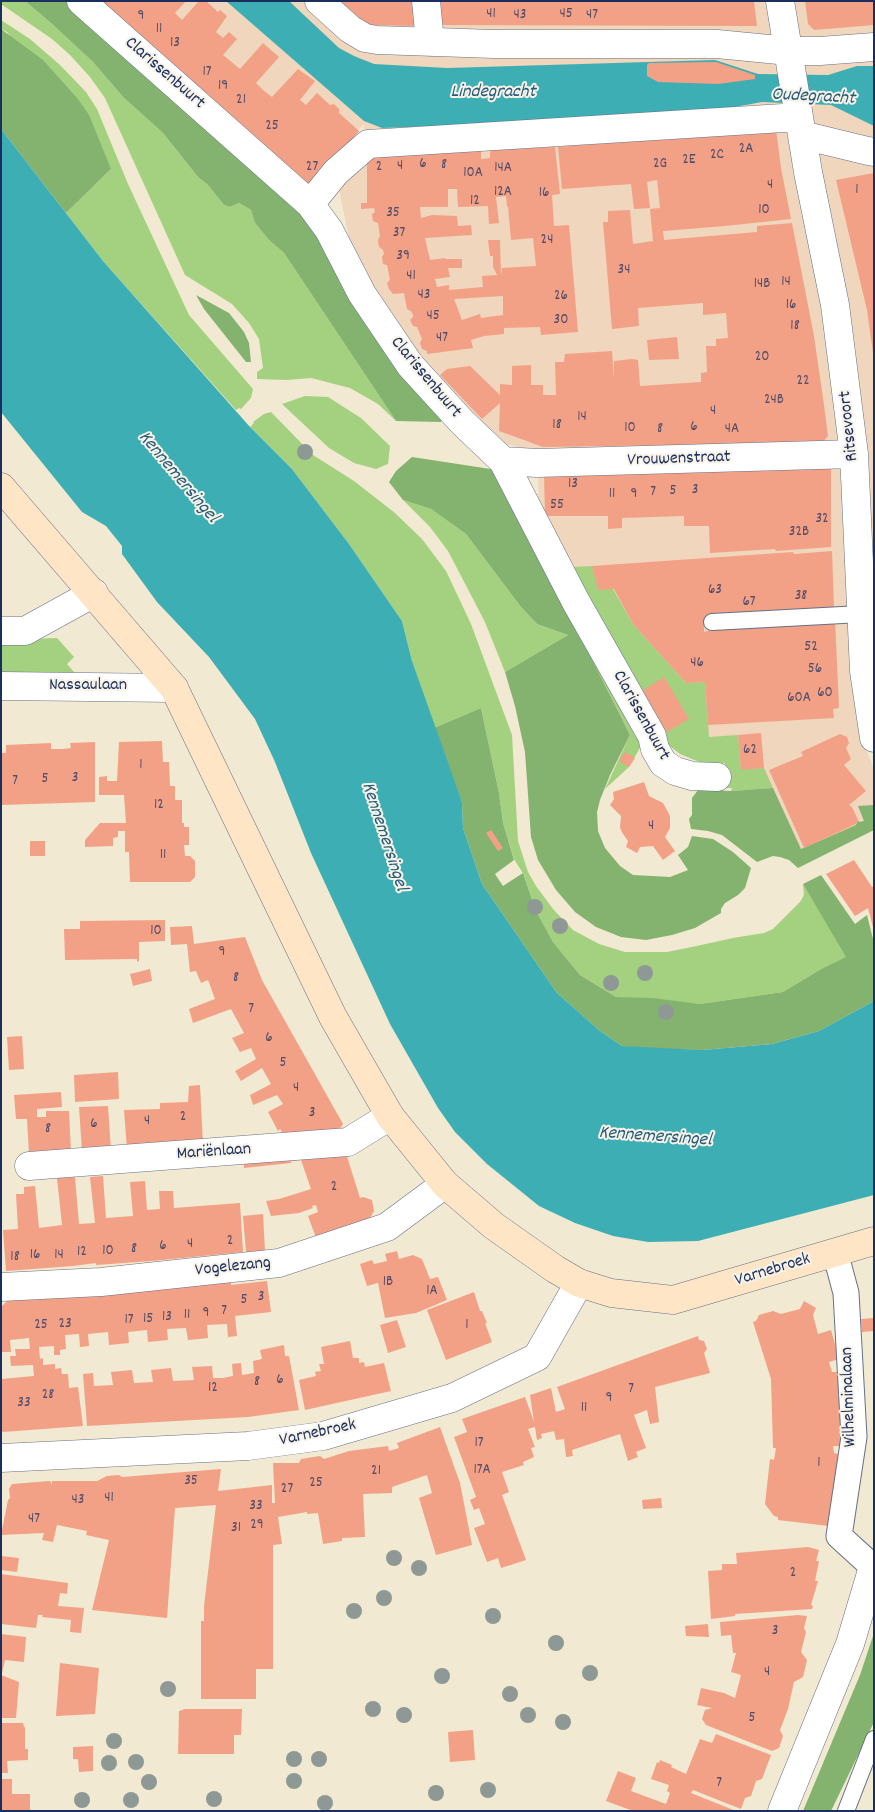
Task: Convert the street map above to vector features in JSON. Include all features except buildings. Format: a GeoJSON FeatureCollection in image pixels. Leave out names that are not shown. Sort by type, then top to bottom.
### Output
{"type":"FeatureCollection","features":[{"type":"Feature","properties":{"kind":"main road"},"geometry":{"type":"LineString","coordinates":[[1,487],[174,688],[334,1017],[390,1116],[445,1184],[494,1226],[526,1250],[579,1282]]}},
{"type":"Feature","properties":{"kind":"main road","name":"Varnebroek"},"geometry":{"type":"LineString","coordinates":[[579,1282],[612,1293],[673,1300],[874,1241]]}},
{"type":"Feature","properties":{"kind":"street","name":"Clarissenbuurt"},"geometry":{"type":"LineString","coordinates":[[81,1],[310,204],[329,230],[362,294],[410,365],[462,422],[503,461],[576,602],[652,736],[655,749],[662,763],[674,771],[692,776],[717,777]]}},
{"type":"Feature","properties":{"kind":"street"},"geometry":{"type":"LineString","coordinates":[[319,1],[350,29],[365,38],[378,40],[717,44],[789,57],[820,51],[874,47]]}},
{"type":"Feature","properties":{"kind":"street"},"geometry":{"type":"LineString","coordinates":[[426,1],[430,42]]}},
{"type":"Feature","properties":{"kind":"street","name":"Ritsevoort"},"geometry":{"type":"LineString","coordinates":[[780,1],[800,126],[835,305],[854,454],[866,523],[861,614],[864,670],[873,733]]}},
{"type":"Feature","properties":{"kind":"street"},"geometry":{"type":"LineString","coordinates":[[310,204],[336,172],[368,144],[800,126],[868,152],[874,152]]}},
{"type":"Feature","properties":{"kind":"street","name":"Vrouwenstraat"},"geometry":{"type":"LineString","coordinates":[[503,461],[546,463],[854,454]]}},
{"type":"Feature","properties":{"kind":"street"},"geometry":{"type":"LineString","coordinates":[[1,631],[25,631],[94,593]]}},
{"type":"Feature","properties":{"kind":"street","name":"Nassaulaan"},"geometry":{"type":"LineString","coordinates":[[1,686],[174,688]]}},
{"type":"Feature","properties":{"kind":"street","name":"Mariënlaan"},"geometry":{"type":"LineString","coordinates":[[29,1166],[348,1142],[390,1116]]}},
{"type":"Feature","properties":{"kind":"street","name":"Vogelezang"},"geometry":{"type":"LineString","coordinates":[[1,1287],[101,1282],[279,1264],[387,1227],[445,1184]]}},
{"type":"Feature","properties":{"kind":"street","name":"Wilhelminalaan"},"geometry":{"type":"LineString","coordinates":[[782,1811],[850,1644],[873,1567],[839,1536],[854,1437],[846,1293],[835,1252]]}},
{"type":"Feature","properties":{"kind":"street","name":"Varnebroek"},"geometry":{"type":"LineString","coordinates":[[2,1461],[248,1446],[323,1436],[452,1398],[537,1357],[579,1282]]}},
{"type":"Feature","properties":{"kind":"lane"},"geometry":{"type":"LineString","coordinates":[[712,622],[861,614]]}},
{"type":"Feature","properties":{"kind":"lane"},"geometry":{"type":"LineString","coordinates":[[846,1811],[874,1739]]}},
{"type":"Feature","properties":{"kind":"shaded area"},"geometry":{"type":"Polygon","coordinates":[[[96,1],[874,1],[874,715],[858,718],[866,749],[874,769],[874,823],[799,855],[689,719],[642,691],[539,516],[538,475],[541,453],[506,444],[480,427],[436,382],[353,256],[339,189],[364,158],[364,124],[305,187],[96,1]]]}},
{"type":"Feature","properties":{"kind":"green space"},"geometry":{"type":"Polygon","coordinates":[[[1,1],[25,1],[93,62],[123,97],[163,133],[198,177],[208,185],[224,205],[230,207],[239,203],[251,210],[255,223],[269,240],[284,253],[396,421],[378,404],[350,388],[311,378],[287,380],[257,379],[257,372],[263,368],[259,339],[249,323],[232,304],[185,275],[105,98],[90,77],[70,55],[52,39],[1,4],[1,1]]]}},
{"type":"Feature","properties":{"kind":"green space"},"geometry":{"type":"Polygon","coordinates":[[[25,1],[71,1],[309,217],[442,417],[441,422],[396,421],[284,253],[269,240],[255,223],[251,210],[239,203],[230,207],[224,205],[208,185],[198,177],[163,133],[123,97],[93,62],[25,1]]]}},
{"type":"Feature","properties":{"kind":"green space"},"geometry":{"type":"Polygon","coordinates":[[[1,20],[30,39],[60,65],[86,92],[97,109],[128,184],[189,315],[253,389],[251,398],[241,409],[236,410],[103,261],[66,213],[111,169],[7,32],[1,29],[1,20]]]}},
{"type":"Feature","properties":{"kind":"green space"},"geometry":{"type":"Polygon","coordinates":[[[1,29],[43,60],[78,99],[89,115],[111,169],[66,213],[1,129],[1,29]]]}},
{"type":"Feature","properties":{"kind":"green space"},"geometry":{"type":"Polygon","coordinates":[[[196,295],[229,313],[244,332],[249,343],[251,362],[246,362],[204,309],[196,295]]]}},
{"type":"Feature","properties":{"kind":"green space"},"geometry":{"type":"Polygon","coordinates":[[[305,396],[328,397],[361,418],[390,446],[388,464],[376,469],[354,463],[329,448],[282,404],[305,396]]]}},
{"type":"Feature","properties":{"kind":"green space"},"geometry":{"type":"Polygon","coordinates":[[[271,412],[313,455],[354,481],[395,513],[422,539],[446,571],[471,624],[512,735],[518,841],[528,872],[553,909],[573,930],[599,944],[625,952],[667,952],[764,933],[773,929],[800,902],[804,895],[803,884],[847,957],[821,969],[783,992],[700,1004],[616,997],[580,975],[553,942],[536,911],[524,875],[514,859],[503,823],[499,793],[481,708],[434,728],[412,661],[402,621],[349,544],[292,469],[250,427],[253,422],[264,414],[271,412]]]}},
{"type":"Feature","properties":{"kind":"green space"},"geometry":{"type":"Polygon","coordinates":[[[412,457],[497,470],[630,735],[610,775],[597,812],[598,831],[605,848],[620,866],[633,875],[670,877],[688,870],[678,855],[688,847],[692,836],[713,839],[733,852],[751,868],[745,888],[725,903],[721,913],[695,928],[672,935],[646,940],[621,937],[596,927],[575,912],[556,890],[538,860],[531,837],[525,752],[505,672],[568,635],[537,624],[521,607],[466,534],[431,509],[403,500],[389,482],[396,471],[412,457]]]}},
{"type":"Feature","properties":{"kind":"green space"},"geometry":{"type":"Polygon","coordinates":[[[403,500],[431,509],[466,534],[521,607],[537,624],[568,635],[505,672],[485,622],[448,551],[430,527],[403,500]]]}},
{"type":"Feature","properties":{"kind":"green space"},"geometry":{"type":"Polygon","coordinates":[[[592,566],[613,589],[633,624],[686,683],[705,682],[709,737],[738,735],[741,769],[764,768],[773,788],[731,791],[732,788],[724,788],[725,763],[702,763],[680,754],[666,743],[573,567],[592,566]]]}},
{"type":"Feature","properties":{"kind":"green space"},"geometry":{"type":"Polygon","coordinates":[[[57,638],[74,657],[67,664],[75,673],[1,675],[1,640],[57,638]]]}},
{"type":"Feature","properties":{"kind":"green space"},"geometry":{"type":"Polygon","coordinates":[[[587,649],[645,739],[629,767],[605,789],[630,735],[587,649]]]}},
{"type":"Feature","properties":{"kind":"green space"},"geometry":{"type":"Polygon","coordinates":[[[481,708],[499,793],[503,823],[514,860],[495,874],[503,886],[523,873],[536,911],[553,942],[580,975],[616,997],[652,998],[700,1004],[783,992],[821,969],[846,957],[803,884],[821,875],[855,924],[867,915],[874,943],[874,1001],[819,1031],[772,1044],[702,1050],[649,1049],[622,1046],[600,1031],[557,993],[482,884],[463,828],[462,802],[434,728],[481,708]]]}},
{"type":"Feature","properties":{"kind":"green space"},"geometry":{"type":"Polygon","coordinates":[[[773,788],[801,849],[856,825],[858,820],[859,822],[864,821],[858,806],[874,805],[874,830],[798,868],[789,860],[780,857],[773,856],[757,862],[722,835],[691,829],[689,819],[692,815],[692,798],[698,790],[731,791],[773,788]]]}},
{"type":"Feature","properties":{"kind":"green space"},"geometry":{"type":"Polygon","coordinates":[[[874,1633],[874,1722],[831,1811],[803,1811],[860,1675],[874,1633]]]}},
{"type":"Feature","properties":{"kind":"water"},"geometry":{"type":"Polygon","coordinates":[[[226,1],[289,1],[339,48],[374,64],[447,68],[715,60],[758,74],[828,75],[857,66],[874,66],[874,126],[831,105],[762,102],[680,117],[382,128],[364,121],[226,1]]]}},
{"type":"Feature","properties":{"kind":"water","name":"Kennemersingel"},"geometry":{"type":"Polygon","coordinates":[[[1,129],[103,261],[250,427],[292,469],[349,544],[402,621],[412,661],[462,802],[463,828],[482,884],[557,993],[600,1031],[622,1046],[702,1050],[772,1044],[819,1031],[874,1001],[874,1195],[698,1241],[648,1242],[613,1236],[575,1223],[539,1206],[487,1164],[455,1132],[438,1108],[390,1024],[311,853],[275,762],[255,719],[209,657],[157,602],[122,554],[122,546],[106,526],[82,512],[1,412],[1,129]]]}},
{"type":"Feature","properties":{"kind":"water label","name":"Lindegracht"},"geometry":{"type":"Point","coordinates":[493,93]}},
{"type":"Feature","properties":{"kind":"water label","name":"Oudegracht"},"geometry":{"type":"Point","coordinates":[813,98]}}]}
